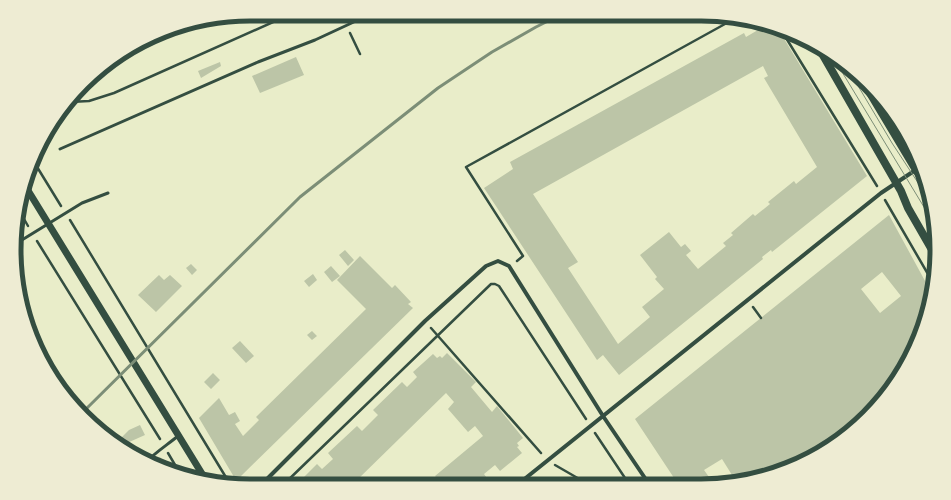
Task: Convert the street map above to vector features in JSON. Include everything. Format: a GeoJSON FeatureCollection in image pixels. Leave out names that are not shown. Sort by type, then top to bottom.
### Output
{"type":"FeatureCollection","features":[{"type":"Feature","properties":{"kind":"main road"},"geometry":{"type":"LineString","coordinates":[[824,58],[896,182],[916,223],[930,247]]}},
{"type":"Feature","properties":{"kind":"main road"},"geometry":{"type":"LineString","coordinates":[[878,105],[906,150]]}},
{"type":"Feature","properties":{"kind":"street"},"geometry":{"type":"LineString","coordinates":[[524,479],[881,193],[916,169]]}},
{"type":"Feature","properties":{"kind":"street"},"geometry":{"type":"LineString","coordinates":[[29,192],[202,474]]}},
{"type":"Feature","properties":{"kind":"street"},"geometry":{"type":"LineString","coordinates":[[267,479],[425,321],[486,266],[498,261],[509,266],[603,416],[646,479]]}},
{"type":"Feature","properties":{"kind":"lane"},"geometry":{"type":"LineString","coordinates":[[60,149],[258,62],[315,40],[356,21]]}},
{"type":"Feature","properties":{"kind":"lane"},"geometry":{"type":"LineString","coordinates":[[21,241],[82,203],[108,193]]}},
{"type":"Feature","properties":{"kind":"lane"},"geometry":{"type":"LineString","coordinates":[[151,456],[178,436]]}},
{"type":"Feature","properties":{"kind":"path"},"geometry":{"type":"LineString","coordinates":[[76,102],[89,102],[114,93],[275,21]]}},
{"type":"Feature","properties":{"kind":"path"},"geometry":{"type":"LineString","coordinates":[[509,266],[523,256],[466,167],[728,23]]}},
{"type":"Feature","properties":{"kind":"path"},"geometry":{"type":"LineString","coordinates":[[350,34],[360,54]]}},
{"type":"Feature","properties":{"kind":"path"},"geometry":{"type":"LineString","coordinates":[[787,37],[929,275]]}},
{"type":"Feature","properties":{"kind":"path"},"geometry":{"type":"LineString","coordinates":[[37,166],[63,209]]}},
{"type":"Feature","properties":{"kind":"path"},"geometry":{"type":"LineString","coordinates":[[67,216],[226,478]]}},
{"type":"Feature","properties":{"kind":"path"},"geometry":{"type":"LineString","coordinates":[[23,218],[31,231]]}},
{"type":"Feature","properties":{"kind":"path"},"geometry":{"type":"LineString","coordinates":[[35,237],[176,467]]}},
{"type":"Feature","properties":{"kind":"path"},"geometry":{"type":"LineString","coordinates":[[289,479],[488,286],[495,284],[626,479]]}},
{"type":"Feature","properties":{"kind":"path"},"geometry":{"type":"LineString","coordinates":[[425,321],[547,461],[579,479]]}},
{"type":"Feature","properties":{"kind":"building"},"geometry":{"type":"Polygon","coordinates":[[[760,29],[782,36],[867,176],[772,252],[771,250],[762,257],[763,259],[619,375],[603,355],[597,360],[484,188],[513,169],[510,162],[744,33],[746,37],[760,29]],[[763,66],[533,194],[578,262],[568,268],[618,344],[650,317],[642,307],[664,289],[655,279],[657,277],[640,255],[669,232],[681,247],[685,244],[691,251],[686,255],[698,269],[726,246],[723,243],[733,235],[731,233],[753,214],[755,216],[770,204],[768,202],[794,181],[796,184],[817,167],[764,78],[768,76],[763,66]]]}},
{"type":"Feature","properties":{"kind":"building"},"geometry":{"type":"Polygon","coordinates":[[[136,51],[137,53],[130,55],[136,51]]]}},
{"type":"Feature","properties":{"kind":"building"},"geometry":{"type":"Polygon","coordinates":[[[296,57],[304,75],[260,93],[252,76],[296,57]]]}},
{"type":"Feature","properties":{"kind":"building"},"geometry":{"type":"Polygon","coordinates":[[[220,62],[221,66],[201,78],[198,71],[220,62]]]}},
{"type":"Feature","properties":{"kind":"building"},"geometry":{"type":"Polygon","coordinates":[[[889,215],[927,285],[926,295],[913,338],[883,389],[863,412],[840,432],[816,448],[789,462],[746,475],[733,477],[722,459],[704,470],[710,479],[675,479],[635,419],[889,215]],[[882,272],[861,289],[880,313],[901,296],[882,272]]]}},
{"type":"Feature","properties":{"kind":"building"},"geometry":{"type":"Polygon","coordinates":[[[345,250],[354,260],[348,266],[339,255],[345,250]]]}},
{"type":"Feature","properties":{"kind":"building"},"geometry":{"type":"Polygon","coordinates":[[[360,256],[392,288],[395,285],[411,302],[408,304],[413,308],[240,477],[234,477],[199,418],[219,398],[229,415],[235,412],[240,421],[235,424],[243,436],[259,420],[256,417],[366,309],[337,280],[360,256]]]}},
{"type":"Feature","properties":{"kind":"building"},"geometry":{"type":"Polygon","coordinates":[[[191,264],[197,270],[192,275],[186,268],[191,264]]]}},
{"type":"Feature","properties":{"kind":"building"},"geometry":{"type":"Polygon","coordinates":[[[331,266],[340,276],[332,282],[324,272],[331,266]]]}},
{"type":"Feature","properties":{"kind":"building"},"geometry":{"type":"Polygon","coordinates":[[[313,274],[317,280],[309,287],[304,281],[313,274]]]}},
{"type":"Feature","properties":{"kind":"building"},"geometry":{"type":"Polygon","coordinates":[[[159,275],[164,280],[170,275],[182,286],[156,312],[138,295],[159,275]]]}},
{"type":"Feature","properties":{"kind":"building"},"geometry":{"type":"Polygon","coordinates":[[[312,331],[317,336],[312,340],[307,335],[312,331]]]}},
{"type":"Feature","properties":{"kind":"building"},"geometry":{"type":"Polygon","coordinates":[[[240,341],[254,356],[246,363],[232,348],[240,341]]]}},
{"type":"Feature","properties":{"kind":"building"},"geometry":{"type":"Polygon","coordinates":[[[447,353],[476,382],[471,387],[492,412],[497,406],[523,438],[517,443],[519,446],[517,447],[522,453],[500,471],[495,465],[484,474],[488,479],[437,479],[435,476],[483,436],[475,426],[468,432],[448,409],[454,402],[446,393],[358,479],[302,479],[317,464],[322,469],[333,459],[328,453],[357,426],[362,431],[378,415],[373,410],[402,382],[407,387],[417,377],[413,372],[433,354],[437,358],[440,356],[442,358],[447,353]]]}},
{"type":"Feature","properties":{"kind":"building"},"geometry":{"type":"Polygon","coordinates":[[[213,373],[220,380],[211,389],[204,382],[213,373]]]}},
{"type":"Feature","properties":{"kind":"building"},"geometry":{"type":"Polygon","coordinates":[[[140,425],[145,435],[127,443],[121,438],[129,430],[140,425]]]}},
{"type":"Feature","properties":{"kind":"building"},"geometry":{"type":"Polygon","coordinates":[[[160,457],[163,462],[162,462],[158,460],[160,457]]]}},
{"type":"Feature","properties":{"kind":"tram line"},"geometry":{"type":"LineString","coordinates":[[839,68],[927,212]]}},
{"type":"Feature","properties":{"kind":"tram line"},"geometry":{"type":"LineString","coordinates":[[855,81],[892,143],[921,187]]}},
{"type":"Feature","properties":{"kind":"railway"},"geometry":{"type":"LineString","coordinates":[[86,409],[300,197],[438,88],[492,52],[548,21]]}}]}
